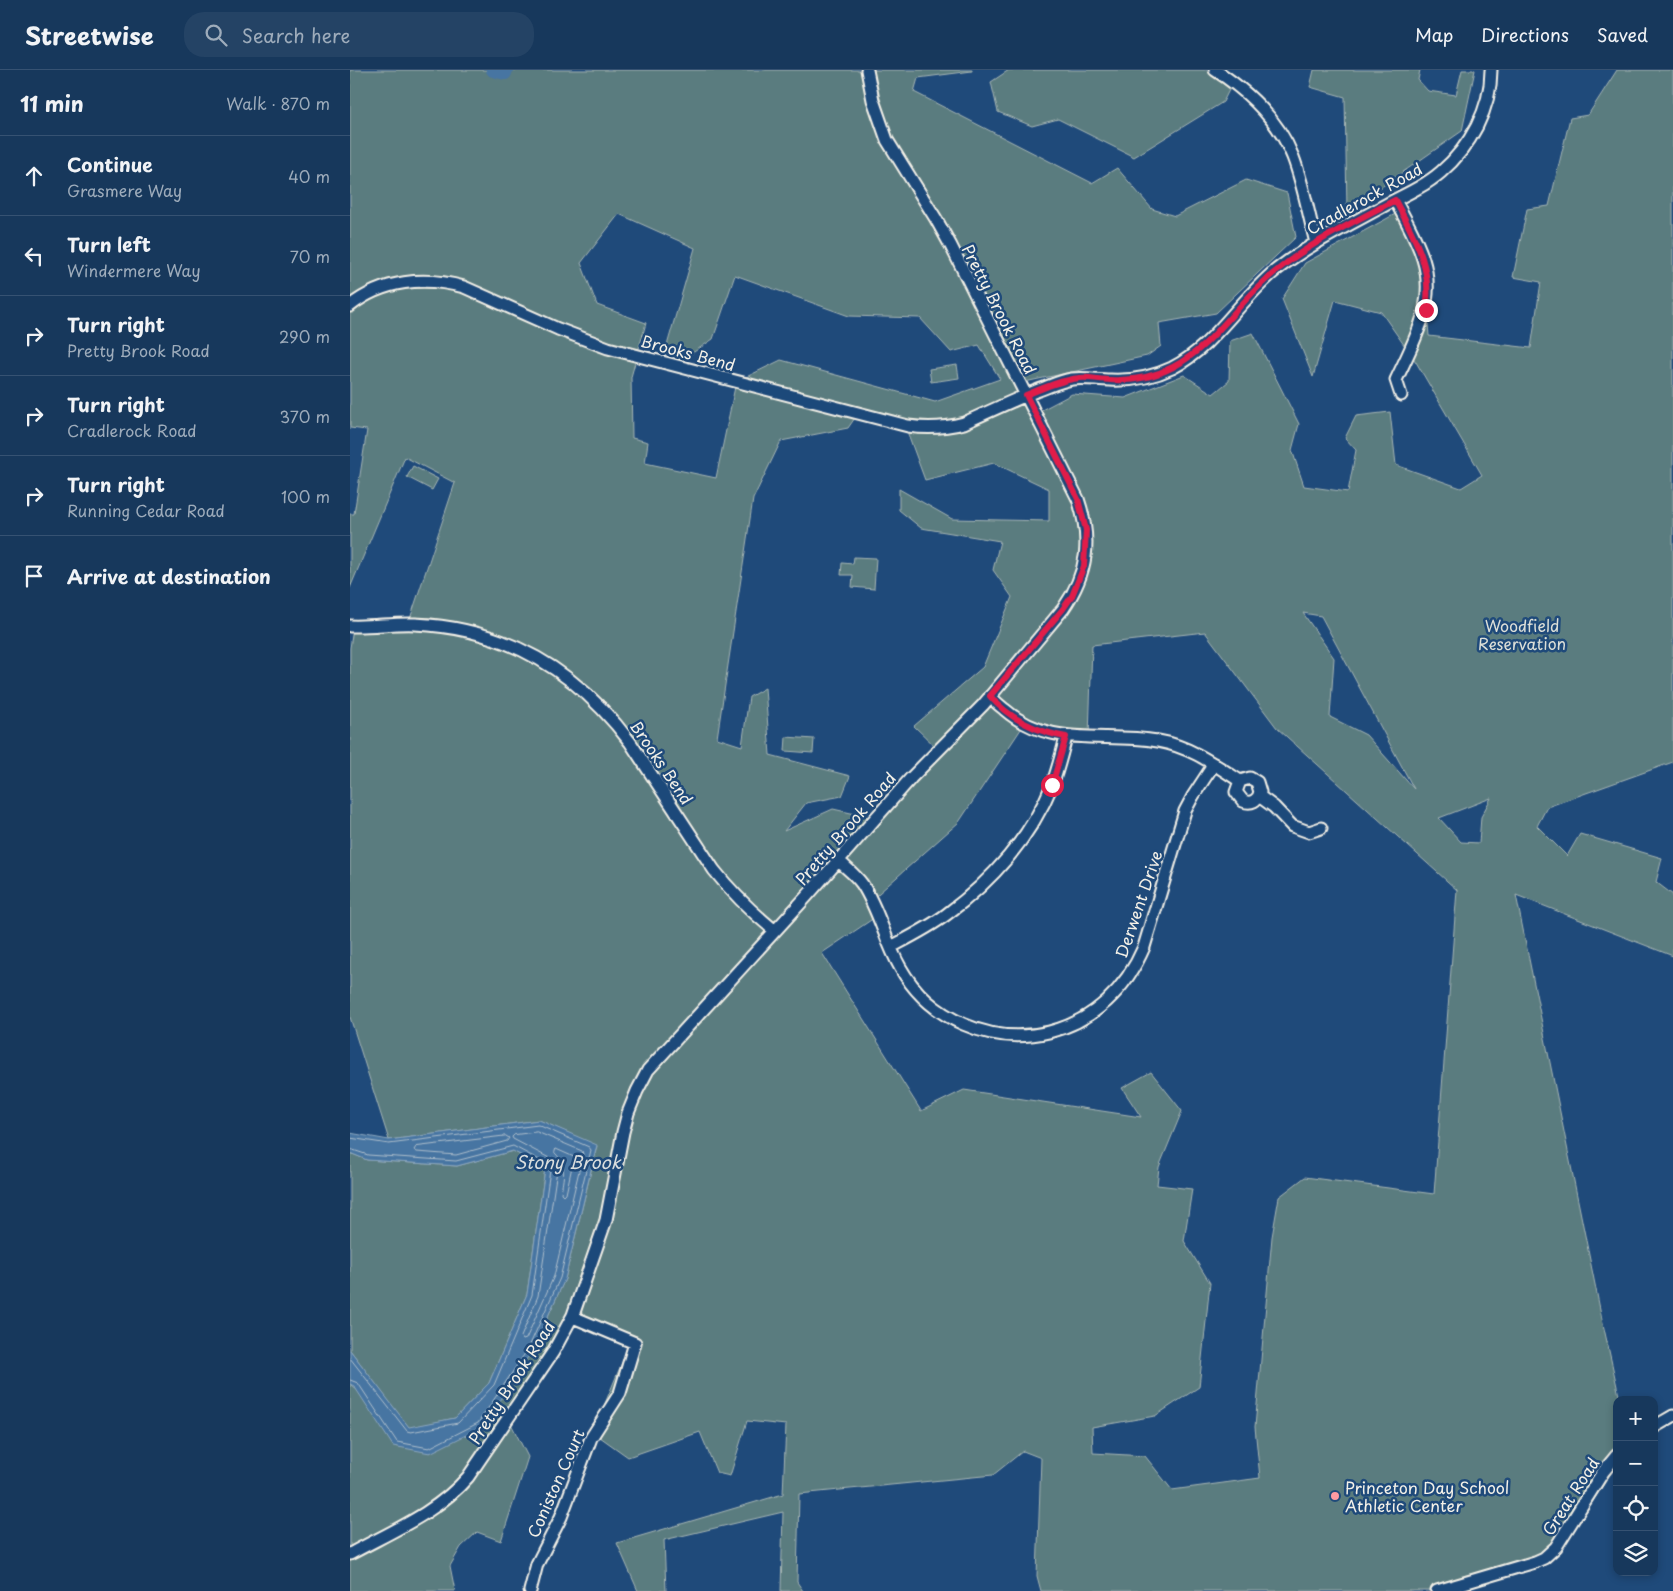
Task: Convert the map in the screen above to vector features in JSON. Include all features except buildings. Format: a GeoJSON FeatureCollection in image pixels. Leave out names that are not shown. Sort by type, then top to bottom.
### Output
{"type":"FeatureCollection","features":[{"type":"Feature","properties":{"kind":"street","name":"Pretty Brook Road"},"geometry":{"type":"LineString","coordinates":[[350,1554],[433,1509],[458,1488],[468,1477],[553,1352],[572,1317],[606,1220],[628,1113],[648,1070],[911,778],[990,696],[1063,609],[1075,589],[1084,566],[1086,530],[1080,506],[943,232],[887,140],[873,100],[868,70]]}},
{"type":"Feature","properties":{"kind":"street"},"geometry":{"type":"LineString","coordinates":[[1215,70],[1253,98],[1267,113],[1286,143],[1294,159],[1316,243]]}},
{"type":"Feature","properties":{"kind":"street","name":"Cradlerock Road"},"geometry":{"type":"LineString","coordinates":[[1026,395],[1071,379],[1128,380],[1143,378],[1171,368],[1199,350],[1242,302],[1275,272],[1316,243],[1440,173],[1463,149],[1481,117],[1489,91],[1491,70]]}},
{"type":"Feature","properties":{"kind":"street"},"geometry":{"type":"LineString","coordinates":[[1395,200],[1423,258],[1428,284],[1427,300],[1421,326],[1396,380],[1402,395]]}},
{"type":"Feature","properties":{"kind":"street","name":"Brooks Bend"},"geometry":{"type":"LineString","coordinates":[[350,306],[368,294],[382,288],[420,281],[449,283],[464,287],[566,333],[608,348],[915,427],[936,428],[964,423],[1026,395]]}},
{"type":"Feature","properties":{"kind":"street","name":"Brooks Bend"},"geometry":{"type":"LineString","coordinates":[[350,626],[413,624],[460,629],[504,642],[548,664],[568,677],[586,692],[616,723],[714,870],[751,910],[775,930]]}},
{"type":"Feature","properties":{"kind":"street"},"geometry":{"type":"LineString","coordinates":[[990,696],[1012,716],[1044,732],[1066,737],[1141,738],[1160,741],[1193,752],[1240,781],[1250,778],[1257,782],[1260,788],[1259,796],[1250,802],[1242,801],[1236,792],[1240,781]]}},
{"type":"Feature","properties":{"kind":"street"},"geometry":{"type":"LineString","coordinates":[[891,947],[946,915],[968,898],[1003,864],[1044,802],[1059,764],[1066,737]]}},
{"type":"Feature","properties":{"kind":"street","name":"Derwent Drive"},"geometry":{"type":"LineString","coordinates":[[838,860],[862,884],[900,968],[920,994],[946,1015],[975,1029],[991,1033],[1024,1036],[1056,1030],[1084,1018],[1098,1009],[1119,990],[1137,962],[1144,947],[1185,811],[1214,764]]}},
{"type":"Feature","properties":{"kind":"street"},"geometry":{"type":"LineString","coordinates":[[1259,796],[1274,807],[1292,826],[1309,832],[1321,828]]}},
{"type":"Feature","properties":{"kind":"street","name":"Coniston Court"},"geometry":{"type":"LineString","coordinates":[[530,1591],[537,1564],[561,1517],[591,1438],[620,1393],[635,1343],[572,1317]]}},
{"type":"Feature","properties":{"kind":"street"},"geometry":{"type":"LineString","coordinates":[[1658,1425],[1673,1416]]}},
{"type":"Feature","properties":{"kind":"street","name":"Great Road"},"geometry":{"type":"LineString","coordinates":[[1437,1591],[1535,1562],[1551,1553],[1603,1472],[1613,1460]]}},
{"type":"Feature","properties":{"kind":"green space","name":"Woodfield Reservation"},"geometry":{"type":"Polygon","coordinates":[[[350,70],[972,70],[918,78],[914,92],[1092,183],[1117,168],[1152,209],[1175,216],[1246,180],[1287,193],[1296,237],[1216,313],[1159,323],[1161,346],[1147,356],[1020,383],[1034,414],[1072,394],[1125,398],[1184,375],[1213,394],[1229,381],[1230,341],[1253,333],[1299,424],[1292,450],[1304,486],[1348,492],[1356,450],[1345,438],[1356,416],[1390,412],[1396,465],[1461,488],[1482,475],[1416,362],[1381,312],[1335,300],[1313,377],[1282,299],[1305,263],[1399,212],[1423,261],[1429,336],[1531,348],[1541,282],[1513,277],[1527,209],[1549,206],[1570,118],[1588,115],[1617,70],[1673,70],[1673,762],[1547,807],[1537,826],[1567,856],[1580,834],[1662,858],[1656,882],[1673,895],[1673,956],[1516,895],[1619,1396],[1613,1396],[1613,1470],[1560,1552],[1453,1591],[1041,1591],[1037,1576],[1041,1458],[1023,1451],[993,1475],[799,1494],[797,1582],[803,1591],[781,1591],[783,1512],[664,1540],[666,1591],[638,1591],[617,1543],[783,1494],[786,1425],[747,1421],[730,1476],[717,1473],[700,1432],[628,1457],[593,1432],[631,1341],[563,1320],[507,1416],[528,1457],[501,1541],[477,1532],[461,1547],[450,1566],[455,1591],[350,1591],[350,1384],[430,1453],[532,1351],[565,1279],[597,1146],[539,1120],[389,1140],[350,1017],[350,648],[354,622],[409,622],[455,483],[405,457],[350,588],[350,514],[354,514],[367,430],[350,428],[350,70]],[[619,214],[581,263],[597,305],[646,323],[631,377],[632,438],[648,442],[645,463],[716,478],[736,382],[781,360],[935,402],[1000,379],[979,345],[951,352],[920,318],[849,316],[735,275],[713,339],[682,360],[666,349],[695,248],[619,214]],[[859,412],[848,428],[781,441],[753,499],[717,738],[742,746],[749,697],[765,688],[770,755],[850,776],[842,796],[806,803],[784,831],[833,809],[878,819],[940,751],[914,726],[983,667],[1012,597],[993,570],[1000,541],[921,528],[899,510],[899,489],[952,519],[1049,521],[1049,489],[994,463],[925,480],[904,423],[859,412]],[[1303,613],[1334,658],[1330,717],[1366,735],[1414,789],[1321,616],[1303,613]],[[1205,632],[1092,645],[1089,737],[1025,723],[959,822],[870,901],[877,916],[822,953],[921,1111],[964,1090],[1141,1117],[1122,1088],[1151,1072],[1182,1111],[1159,1167],[1157,1185],[1192,1189],[1184,1241],[1210,1283],[1199,1387],[1155,1416],[1092,1427],[1093,1453],[1145,1456],[1172,1490],[1260,1478],[1255,1427],[1272,1237],[1279,1197],[1305,1177],[1434,1194],[1457,890],[1277,728],[1205,632]],[[1491,798],[1439,818],[1461,842],[1479,843],[1481,817],[1491,798]]]}},
{"type":"Feature","properties":{"kind":"green space"},"geometry":{"type":"Polygon","coordinates":[[[1009,70],[1206,70],[1232,84],[1223,102],[1134,157],[1058,119],[1032,126],[998,112],[991,82],[1009,70]]]}},
{"type":"Feature","properties":{"kind":"green space"},"geometry":{"type":"Polygon","coordinates":[[[1314,70],[1420,70],[1418,80],[1428,91],[1456,95],[1462,70],[1475,70],[1462,131],[1347,211],[1345,97],[1310,87],[1314,70]]]}},
{"type":"Feature","properties":{"kind":"green space"},"geometry":{"type":"Polygon","coordinates":[[[957,365],[959,378],[931,382],[929,369],[957,365]]]}},
{"type":"Feature","properties":{"kind":"green space"},"geometry":{"type":"Polygon","coordinates":[[[413,466],[438,479],[432,490],[407,477],[413,466]]]}},
{"type":"Feature","properties":{"kind":"green space"},"geometry":{"type":"Polygon","coordinates":[[[854,557],[876,558],[874,589],[852,587],[853,575],[841,575],[842,563],[853,564],[854,557]]]}},
{"type":"Feature","properties":{"kind":"green space"},"geometry":{"type":"Polygon","coordinates":[[[786,737],[814,739],[813,753],[785,751],[786,737]]]}},
{"type":"Feature","properties":{"kind":"green space"},"geometry":{"type":"Polygon","coordinates":[[[513,1151],[545,1169],[527,1294],[489,1383],[455,1418],[409,1428],[350,1350],[350,1153],[367,1160],[457,1166],[513,1151]]]}},
{"type":"Feature","properties":{"kind":"water","name":"Stony Brook"},"geometry":{"type":"Polygon","coordinates":[[[539,1120],[597,1145],[565,1279],[532,1351],[482,1427],[430,1453],[393,1446],[354,1386],[350,1384],[350,1350],[409,1427],[455,1418],[489,1383],[527,1294],[545,1169],[513,1151],[457,1166],[367,1160],[350,1153],[350,1133],[389,1140],[539,1120]]]}},
{"type":"Feature","properties":{"kind":"waterway","name":"Stony Brook"},"geometry":{"type":"LineString","coordinates":[[493,70],[505,73],[506,70]]}},
{"type":"Feature","properties":{"kind":"place","name":"Princeton Day School Athletic Center"},"geometry":{"type":"Point","coordinates":[1335,1496]}},
{"type":"Feature","properties":{"kind":"route"},"geometry":{"type":"LineString","coordinates":[[1052,785],[1066,737],[1044,732],[1027,725],[1012,716],[990,696],[1063,609],[1072,596],[1084,566],[1086,530],[1083,513],[1078,499],[1026,395],[1071,379],[1128,380],[1143,378],[1171,368],[1199,350],[1258,286],[1292,258],[1312,245],[1395,200],[1423,258],[1428,284],[1426,310]]}}]}
